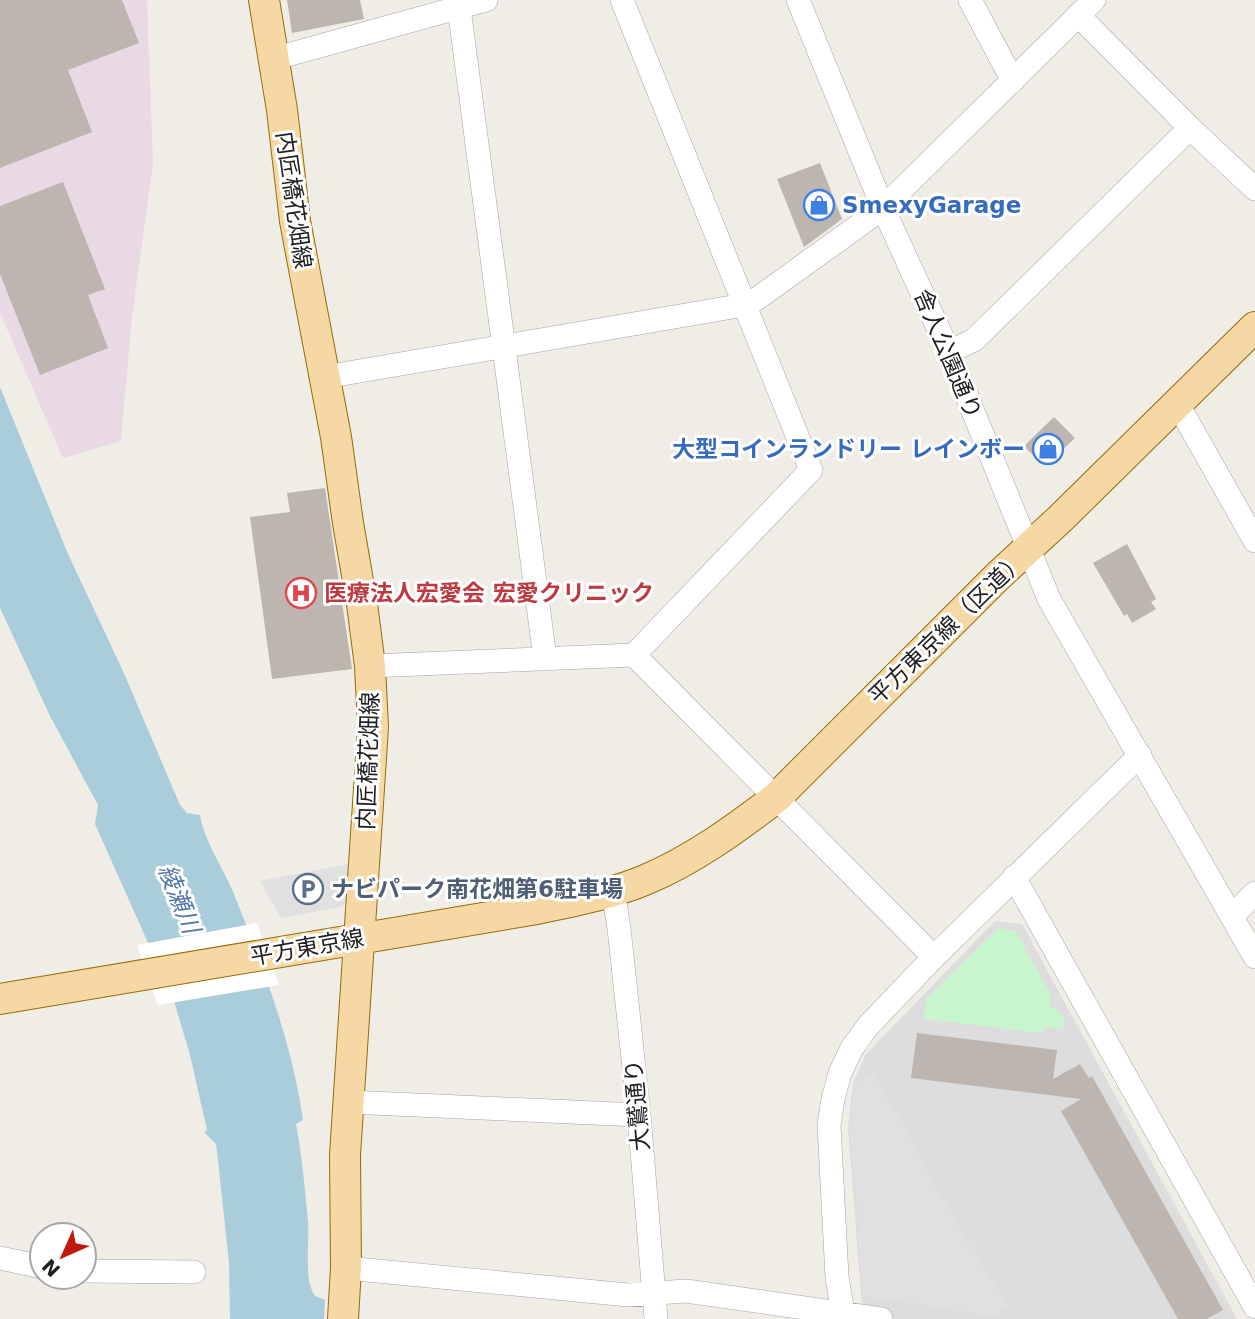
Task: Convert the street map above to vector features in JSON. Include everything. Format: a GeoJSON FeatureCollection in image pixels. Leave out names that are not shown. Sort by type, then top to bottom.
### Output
{"type":"FeatureCollection","features":[{"type":"Feature","properties":{"kind":"main road","name":"内匠橋花畑線"},"geometry":{"type":"LineString","coordinates":[[264,0],[282,110],[295,222],[325,377],[370,666],[373,727],[345,1155],[346,1268],[343,1319]]}},
{"type":"Feature","properties":{"kind":"main road","name":"平方東京線（区道）"},"geometry":{"type":"LineString","coordinates":[[612,891],[643,881],[697,854],[776,798],[998,576],[1255,327]]}},
{"type":"Feature","properties":{"kind":"main road","name":"平方東京線"},"geometry":{"type":"LineString","coordinates":[[0,999],[531,910],[612,891]]}},
{"type":"Feature","properties":{"kind":"street"},"geometry":{"type":"LineString","coordinates":[[273,59],[486,0]]}},
{"type":"Feature","properties":{"kind":"street"},"geometry":{"type":"LineString","coordinates":[[370,666],[634,654],[811,470],[622,0]]}},
{"type":"Feature","properties":{"kind":"street","name":"舎人公園通り"},"geometry":{"type":"LineString","coordinates":[[798,0],[883,208],[949,352],[1049,599],[1255,957]]}},
{"type":"Feature","properties":{"kind":"street"},"geometry":{"type":"LineString","coordinates":[[970,0],[1013,80]]}},
{"type":"Feature","properties":{"kind":"street"},"geometry":{"type":"LineString","coordinates":[[459,8],[545,658]]}},
{"type":"Feature","properties":{"kind":"street"},"geometry":{"type":"LineString","coordinates":[[325,377],[744,305],[758,298],[883,208],[1086,8],[1190,128],[1255,189]]}},
{"type":"Feature","properties":{"kind":"street"},"geometry":{"type":"LineString","coordinates":[[949,352],[974,340],[1190,128]]}},
{"type":"Feature","properties":{"kind":"street"},"geometry":{"type":"LineString","coordinates":[[1177,403],[1255,541]]}},
{"type":"Feature","properties":{"kind":"street"},"geometry":{"type":"LineString","coordinates":[[634,654],[934,957]]}},
{"type":"Feature","properties":{"kind":"street"},"geometry":{"type":"LineString","coordinates":[[844,1316],[837,1277],[829,1125],[840,1073],[852,1048],[868,1026],[934,957],[1140,755]]}},
{"type":"Feature","properties":{"kind":"street"},"geometry":{"type":"LineString","coordinates":[[1014,877],[1255,1307]]}},
{"type":"Feature","properties":{"kind":"street","name":"大鷲通り"},"geometry":{"type":"LineString","coordinates":[[612,891],[620,928],[656,1319]]}},
{"type":"Feature","properties":{"kind":"street"},"geometry":{"type":"LineString","coordinates":[[1232,916],[1255,893]]}},
{"type":"Feature","properties":{"kind":"street"},"geometry":{"type":"LineString","coordinates":[[349,1101],[639,1115]]}},
{"type":"Feature","properties":{"kind":"street"},"geometry":{"type":"LineString","coordinates":[[0,1258],[28,1264]]}},
{"type":"Feature","properties":{"kind":"street"},"geometry":{"type":"LineString","coordinates":[[346,1268],[628,1295],[686,1291],[844,1316],[881,1319]]}},
{"type":"Feature","properties":{"kind":"street"},"geometry":{"type":"LineString","coordinates":[[98,1271],[194,1272]]}},
{"type":"Feature","properties":{"kind":"shaded area"},"geometry":{"type":"Polygon","coordinates":[[[63,0],[147,0],[153,165],[132,316],[121,441],[63,458],[0,313],[0,33],[63,0]]]}},
{"type":"Feature","properties":{"kind":"shaded area","name":"ナビパーク南花畑第6駐車場"},"geometry":{"type":"Polygon","coordinates":[[[353,863],[350,898],[341,907],[281,918],[260,881],[353,863]]]}},
{"type":"Feature","properties":{"kind":"shaded area"},"geometry":{"type":"Polygon","coordinates":[[[995,921],[1022,924],[1237,1319],[863,1319],[848,1129],[853,1083],[866,1054],[995,921]]]}},
{"type":"Feature","properties":{"kind":"shaded area"},"geometry":{"type":"Polygon","coordinates":[[[875,1074],[957,1224],[1009,1306],[994,1316],[863,1296],[850,1128],[855,1084],[875,1074]]]}},
{"type":"Feature","properties":{"kind":"green space"},"geometry":{"type":"Polygon","coordinates":[[[999,928],[1015,931],[1052,997],[1049,1005],[1062,1016],[1063,1029],[1043,1027],[1042,1033],[924,1019],[926,999],[999,928]]]}},
{"type":"Feature","properties":{"kind":"water","name":"綾瀬川"},"geometry":{"type":"Polygon","coordinates":[[[0,387],[68,554],[123,671],[180,805],[187,813],[200,815],[205,833],[234,894],[266,977],[292,1062],[303,1120],[296,1124],[308,1221],[309,1280],[315,1296],[325,1300],[324,1319],[230,1319],[229,1263],[216,1144],[204,1132],[207,1130],[190,1055],[174,1001],[95,824],[98,805],[50,716],[0,608],[0,387]]]}},
{"type":"Feature","properties":{"kind":"pier"},"geometry":{"type":"Polygon","coordinates":[[[257,923],[279,985],[158,1005],[137,945],[257,923]]]}},
{"type":"Feature","properties":{"kind":"building"},"geometry":{"type":"Polygon","coordinates":[[[0,0],[122,0],[139,43],[68,70],[92,132],[0,168],[0,0]]]}},
{"type":"Feature","properties":{"kind":"building"},"geometry":{"type":"Polygon","coordinates":[[[287,0],[360,0],[364,19],[292,33],[287,0]]]}},
{"type":"Feature","properties":{"kind":"building"},"geometry":{"type":"Polygon","coordinates":[[[820,163],[842,219],[804,247],[777,179],[820,163]]]}},
{"type":"Feature","properties":{"kind":"building"},"geometry":{"type":"Polygon","coordinates":[[[63,182],[105,289],[88,295],[108,348],[40,375],[0,274],[0,206],[63,182]]]}},
{"type":"Feature","properties":{"kind":"building"},"geometry":{"type":"Polygon","coordinates":[[[1054,417],[1075,438],[1050,462],[1041,453],[1036,458],[1024,446],[1054,417]]]}},
{"type":"Feature","properties":{"kind":"building","name":"医療法人宏愛会 宏愛クリニック"},"geometry":{"type":"Polygon","coordinates":[[[325,488],[352,669],[272,679],[250,517],[290,512],[287,493],[325,488]]]}},
{"type":"Feature","properties":{"kind":"building"},"geometry":{"type":"Polygon","coordinates":[[[1127,544],[1156,599],[1151,602],[1156,609],[1132,623],[1127,614],[1124,616],[1093,563],[1127,544]]]}},
{"type":"Feature","properties":{"kind":"building"},"geometry":{"type":"Polygon","coordinates":[[[917,1033],[1057,1050],[1053,1079],[1080,1064],[1089,1078],[1092,1076],[1223,1310],[1207,1319],[1178,1319],[1061,1111],[1081,1099],[911,1078],[917,1033]]]}},
{"type":"Feature","properties":{"kind":"place","name":"SmexyGarage"},"geometry":{"type":"Point","coordinates":[819,205]}},
{"type":"Feature","properties":{"kind":"place","name":"大型コインランドリー レインボー"},"geometry":{"type":"Point","coordinates":[1048,449]}},
{"type":"Feature","properties":{"kind":"place","name":"医療法人宏愛会 宏愛クリニック"},"geometry":{"type":"Point","coordinates":[301,593]}},
{"type":"Feature","properties":{"kind":"place","name":"ナビパーク南花畑第6駐車場"},"geometry":{"type":"Point","coordinates":[308,889]}}]}
